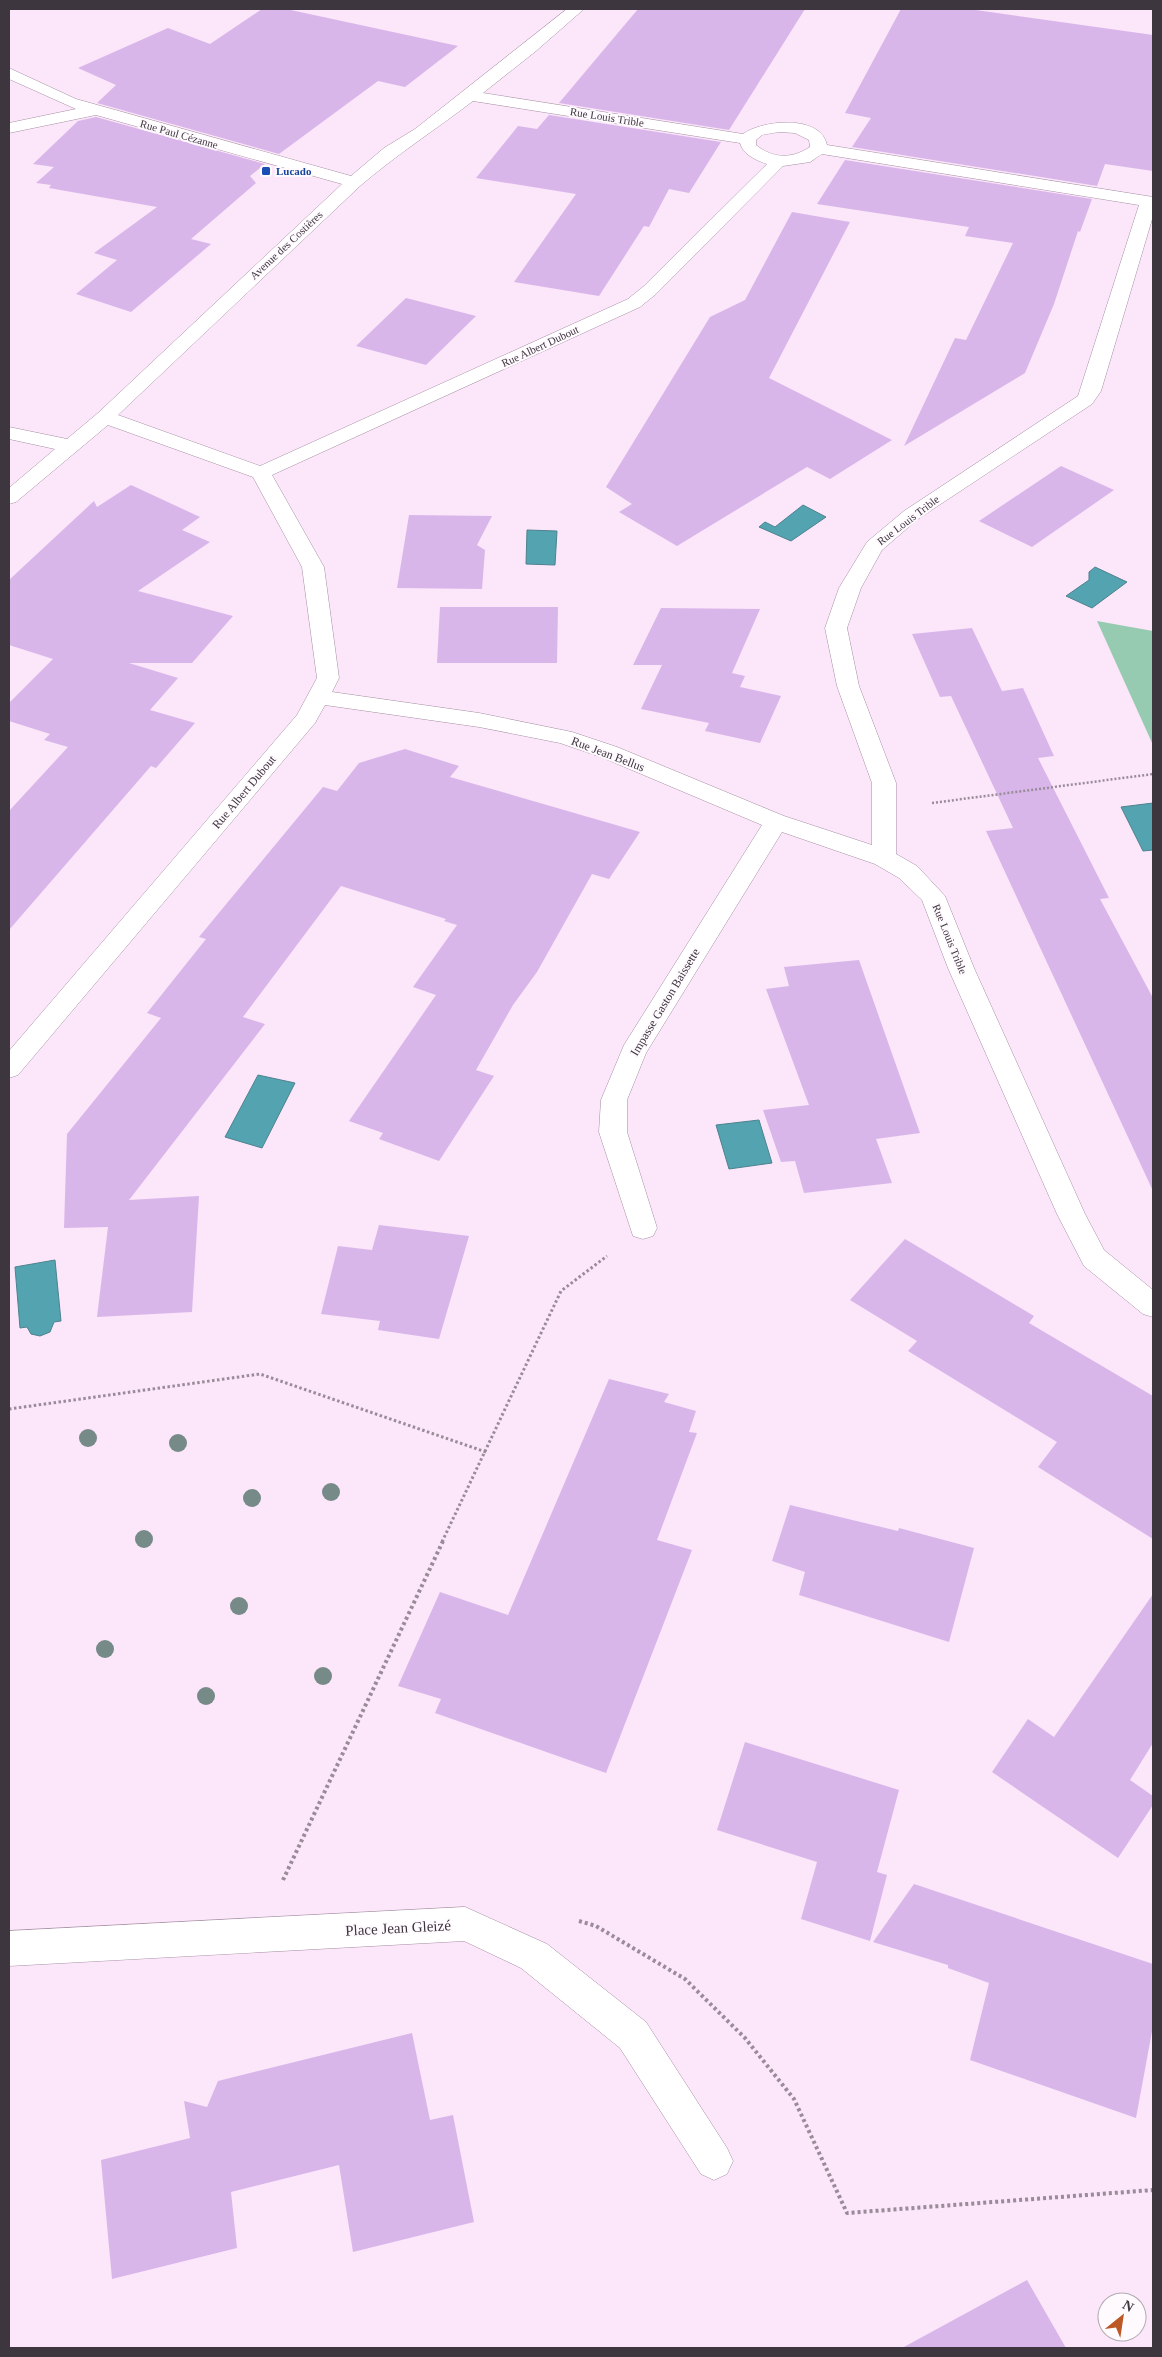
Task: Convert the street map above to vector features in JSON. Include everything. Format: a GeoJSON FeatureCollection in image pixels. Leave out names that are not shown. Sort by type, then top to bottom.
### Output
{"type":"FeatureCollection","features":[{"type":"Feature","properties":{"kind":"street","name":"Avenue des Costières"},"geometry":{"type":"LineString","coordinates":[[9,498],[105,417],[354,182],[390,152],[421,133],[467,95],[530,48],[576,9]]}},
{"type":"Feature","properties":{"kind":"street","name":"Rue Paul Cézanne"},"geometry":{"type":"LineString","coordinates":[[9,73],[70,102],[354,182]]}},
{"type":"Feature","properties":{"kind":"street","name":"Rue Louis Trible"},"geometry":{"type":"LineString","coordinates":[[467,95],[746,139]]}},
{"type":"Feature","properties":{"kind":"street"},"geometry":{"type":"LineString","coordinates":[[9,128],[96,110]]}},
{"type":"Feature","properties":{"kind":"street"},"geometry":{"type":"LineString","coordinates":[[791,127],[811,133],[817,138],[819,149],[800,160],[779,161],[756,155],[749,150],[746,139],[758,130],[791,127]]}},
{"type":"Feature","properties":{"kind":"street","name":"Rue Louis Trible"},"geometry":{"type":"LineString","coordinates":[[819,149],[1151,202],[1091,391],[1085,400],[912,514],[874,546],[850,588],[836,628],[848,686],[884,783],[884,858],[908,872],[933,896],[961,968],[1071,1214],[1094,1258],[1153,1306]]}},
{"type":"Feature","properties":{"kind":"street","name":"Rue Albert Dubout"},"geometry":{"type":"LineString","coordinates":[[9,1068],[307,718],[320,697],[328,678],[313,567],[261,473],[634,303],[650,290],[779,161]]}},
{"type":"Feature","properties":{"kind":"street"},"geometry":{"type":"LineString","coordinates":[[105,417],[261,473]]}},
{"type":"Feature","properties":{"kind":"street"},"geometry":{"type":"LineString","coordinates":[[9,433],[70,446]]}},
{"type":"Feature","properties":{"kind":"street","name":"Rue Jean Bellus"},"geometry":{"type":"LineString","coordinates":[[320,697],[479,720],[564,737],[609,752],[776,822],[884,858]]}},
{"type":"Feature","properties":{"kind":"street","name":"Impasse Gaston Baissette"},"geometry":{"type":"LineString","coordinates":[[643,1228],[613,1132],[614,1100],[633,1052],[776,822]]}},
{"type":"Feature","properties":{"kind":"street","name":"Place Jean Gleizé"},"geometry":{"type":"LineString","coordinates":[[9,1948],[465,1924],[534,1956],[633,2035],[714,2161]]}},
{"type":"Feature","properties":{"kind":"path"},"geometry":{"type":"LineString","coordinates":[[884,809],[1153,774]]}},
{"type":"Feature","properties":{"kind":"path"},"geometry":{"type":"LineString","coordinates":[[290,1886],[280,1886],[561,1291],[643,1228]]}},
{"type":"Feature","properties":{"kind":"path"},"geometry":{"type":"LineString","coordinates":[[9,1409],[260,1374],[486,1452]]}},
{"type":"Feature","properties":{"kind":"path"},"geometry":{"type":"LineString","coordinates":[[570,1918],[596,1926],[685,1979],[745,2038],[794,2099],[847,2213],[1153,2190]]}},
{"type":"Feature","properties":{"kind":"green space"},"geometry":{"type":"Polygon","coordinates":[[[1097,621],[1153,631],[1153,745],[1097,621]]]}},
{"type":"Feature","properties":{"kind":"water"},"geometry":{"type":"Polygon","coordinates":[[[803,505],[826,517],[791,541],[759,527],[765,522],[775,527],[803,505]]]}},
{"type":"Feature","properties":{"kind":"water"},"geometry":{"type":"Polygon","coordinates":[[[527,530],[557,531],[555,565],[526,564],[527,530]]]}},
{"type":"Feature","properties":{"kind":"water"},"geometry":{"type":"Polygon","coordinates":[[[1095,567],[1127,582],[1092,608],[1066,596],[1089,580],[1089,572],[1095,567]]]}},
{"type":"Feature","properties":{"kind":"water"},"geometry":{"type":"Polygon","coordinates":[[[1153,803],[1153,850],[1143,851],[1121,807],[1153,803]]]}},
{"type":"Feature","properties":{"kind":"water"},"geometry":{"type":"Polygon","coordinates":[[[258,1075],[295,1083],[262,1148],[225,1137],[258,1075]]]}},
{"type":"Feature","properties":{"kind":"water"},"geometry":{"type":"Polygon","coordinates":[[[759,1120],[772,1163],[729,1169],[716,1125],[759,1120]]]}},
{"type":"Feature","properties":{"kind":"water"},"geometry":{"type":"Polygon","coordinates":[[[55,1260],[61,1321],[54,1322],[50,1332],[40,1336],[31,1334],[27,1327],[20,1328],[15,1267],[55,1260]]]}},
{"type":"Feature","properties":{"kind":"building"},"geometry":{"type":"Polygon","coordinates":[[[262,9],[286,9],[458,46],[405,87],[378,81],[279,154],[97,103],[116,85],[78,68],[168,28],[210,44],[262,9]]]}},
{"type":"Feature","properties":{"kind":"building"},"geometry":{"type":"Polygon","coordinates":[[[638,9],[805,9],[729,130],[559,103],[638,9]]]}},
{"type":"Feature","properties":{"kind":"building"},"geometry":{"type":"Polygon","coordinates":[[[901,9],[969,9],[1153,35],[1153,171],[1105,164],[1097,186],[852,147],[871,118],[845,113],[901,9]]]}},
{"type":"Feature","properties":{"kind":"building"},"geometry":{"type":"Polygon","coordinates":[[[549,115],[721,142],[689,193],[669,189],[649,227],[644,226],[599,296],[514,282],[576,194],[476,178],[518,126],[537,129],[549,115]]]}},
{"type":"Feature","properties":{"kind":"building"},"geometry":{"type":"Polygon","coordinates":[[[96,117],[265,164],[250,176],[256,183],[191,239],[211,244],[131,312],[76,294],[117,260],[94,253],[157,207],[49,188],[51,185],[36,183],[54,167],[33,164],[78,121],[96,117]]]}},
{"type":"Feature","properties":{"kind":"building"},"geometry":{"type":"Polygon","coordinates":[[[845,160],[1092,199],[1080,232],[1078,231],[1054,304],[1025,373],[904,446],[955,338],[966,340],[1013,243],[965,236],[969,227],[817,204],[845,160]]]}},
{"type":"Feature","properties":{"kind":"building"},"geometry":{"type":"Polygon","coordinates":[[[792,212],[850,222],[769,378],[892,440],[830,479],[807,467],[677,546],[619,512],[632,504],[606,487],[710,317],[745,300],[792,212]]]}},
{"type":"Feature","properties":{"kind":"building"},"geometry":{"type":"Polygon","coordinates":[[[406,298],[476,316],[426,365],[356,346],[406,298]]]}},
{"type":"Feature","properties":{"kind":"building"},"geometry":{"type":"Polygon","coordinates":[[[1061,466],[1114,490],[1032,547],[979,521],[1061,466]]]}},
{"type":"Feature","properties":{"kind":"building"},"geometry":{"type":"Polygon","coordinates":[[[131,485],[200,517],[182,530],[210,542],[138,591],[233,616],[192,663],[129,663],[178,678],[150,710],[195,723],[156,768],[151,766],[9,930],[9,811],[68,747],[44,740],[50,734],[9,721],[9,703],[53,659],[9,645],[9,580],[94,501],[97,507],[131,485]]]}},
{"type":"Feature","properties":{"kind":"building"},"geometry":{"type":"Polygon","coordinates":[[[409,515],[492,516],[477,545],[485,550],[482,589],[397,588],[409,515]]]}},
{"type":"Feature","properties":{"kind":"building"},"geometry":{"type":"Polygon","coordinates":[[[440,607],[558,607],[557,663],[437,663],[440,607]]]}},
{"type":"Feature","properties":{"kind":"building"},"geometry":{"type":"Polygon","coordinates":[[[661,608],[760,609],[732,673],[745,676],[740,687],[781,696],[760,743],[705,731],[709,723],[641,709],[662,665],[633,665],[661,608]]]}},
{"type":"Feature","properties":{"kind":"building"},"geometry":{"type":"Polygon","coordinates":[[[972,628],[1002,691],[1023,688],[1054,756],[1038,758],[1109,898],[1100,899],[1153,998],[1153,1191],[986,831],[1013,828],[951,696],[940,697],[912,634],[972,628]]]}},
{"type":"Feature","properties":{"kind":"building"},"geometry":{"type":"Polygon","coordinates":[[[405,749],[459,766],[450,777],[640,832],[609,879],[592,874],[537,972],[513,1005],[476,1070],[494,1076],[439,1161],[379,1139],[383,1133],[349,1121],[436,995],[413,987],[457,925],[444,921],[446,919],[341,886],[243,1017],[265,1024],[129,1200],[199,1196],[192,1312],[97,1317],[108,1227],[64,1228],[67,1134],[161,1018],[147,1013],[206,939],[199,937],[323,787],[337,791],[359,763],[405,749]]]}},
{"type":"Feature","properties":{"kind":"building"},"geometry":{"type":"Polygon","coordinates":[[[859,960],[920,1133],[876,1139],[892,1183],[804,1193],[795,1161],[781,1162],[763,1110],[809,1105],[766,989],[789,986],[784,967],[859,960]]]}},
{"type":"Feature","properties":{"kind":"building"},"geometry":{"type":"Polygon","coordinates":[[[379,1225],[469,1236],[439,1339],[378,1330],[380,1321],[321,1314],[338,1246],[372,1250],[379,1225]]]}},
{"type":"Feature","properties":{"kind":"building"},"geometry":{"type":"Polygon","coordinates":[[[905,1239],[1034,1316],[1029,1323],[1153,1396],[1153,1539],[1038,1467],[1057,1442],[908,1351],[917,1341],[850,1300],[905,1239]]]}},
{"type":"Feature","properties":{"kind":"building"},"geometry":{"type":"Polygon","coordinates":[[[609,1379],[669,1394],[664,1402],[696,1411],[689,1432],[697,1433],[657,1540],[692,1550],[606,1773],[435,1713],[441,1699],[398,1686],[440,1592],[508,1615],[609,1379]]]}},
{"type":"Feature","properties":{"kind":"building"},"geometry":{"type":"Polygon","coordinates":[[[790,1505],[898,1531],[899,1528],[974,1548],[949,1642],[799,1595],[805,1572],[772,1561],[790,1505]]]}},
{"type":"Feature","properties":{"kind":"building"},"geometry":{"type":"Polygon","coordinates":[[[1153,1594],[1153,1743],[1130,1780],[1153,1796],[1153,1805],[1118,1858],[992,1772],[1028,1719],[1054,1737],[1153,1594]]]}},
{"type":"Feature","properties":{"kind":"building"},"geometry":{"type":"Polygon","coordinates":[[[745,1742],[899,1790],[877,1872],[887,1875],[870,1941],[801,1919],[817,1862],[717,1830],[745,1742]]]}},
{"type":"Feature","properties":{"kind":"building"},"geometry":{"type":"Polygon","coordinates":[[[914,1884],[1153,1964],[1153,2026],[1136,2118],[970,2060],[989,1983],[948,1968],[948,1965],[873,1942],[914,1884]]]}},
{"type":"Feature","properties":{"kind":"building"},"geometry":{"type":"Polygon","coordinates":[[[412,2033],[430,2120],[453,2115],[474,2222],[353,2252],[339,2165],[231,2192],[237,2248],[112,2279],[101,2160],[190,2138],[184,2101],[207,2107],[218,2081],[412,2033]]]}},
{"type":"Feature","properties":{"kind":"building"},"geometry":{"type":"Polygon","coordinates":[[[1027,2280],[1066,2348],[902,2348],[1027,2280]]]}},
{"type":"Feature","properties":{"kind":"place","name":"Lucado"},"geometry":{"type":"Point","coordinates":[266,171]}}]}
